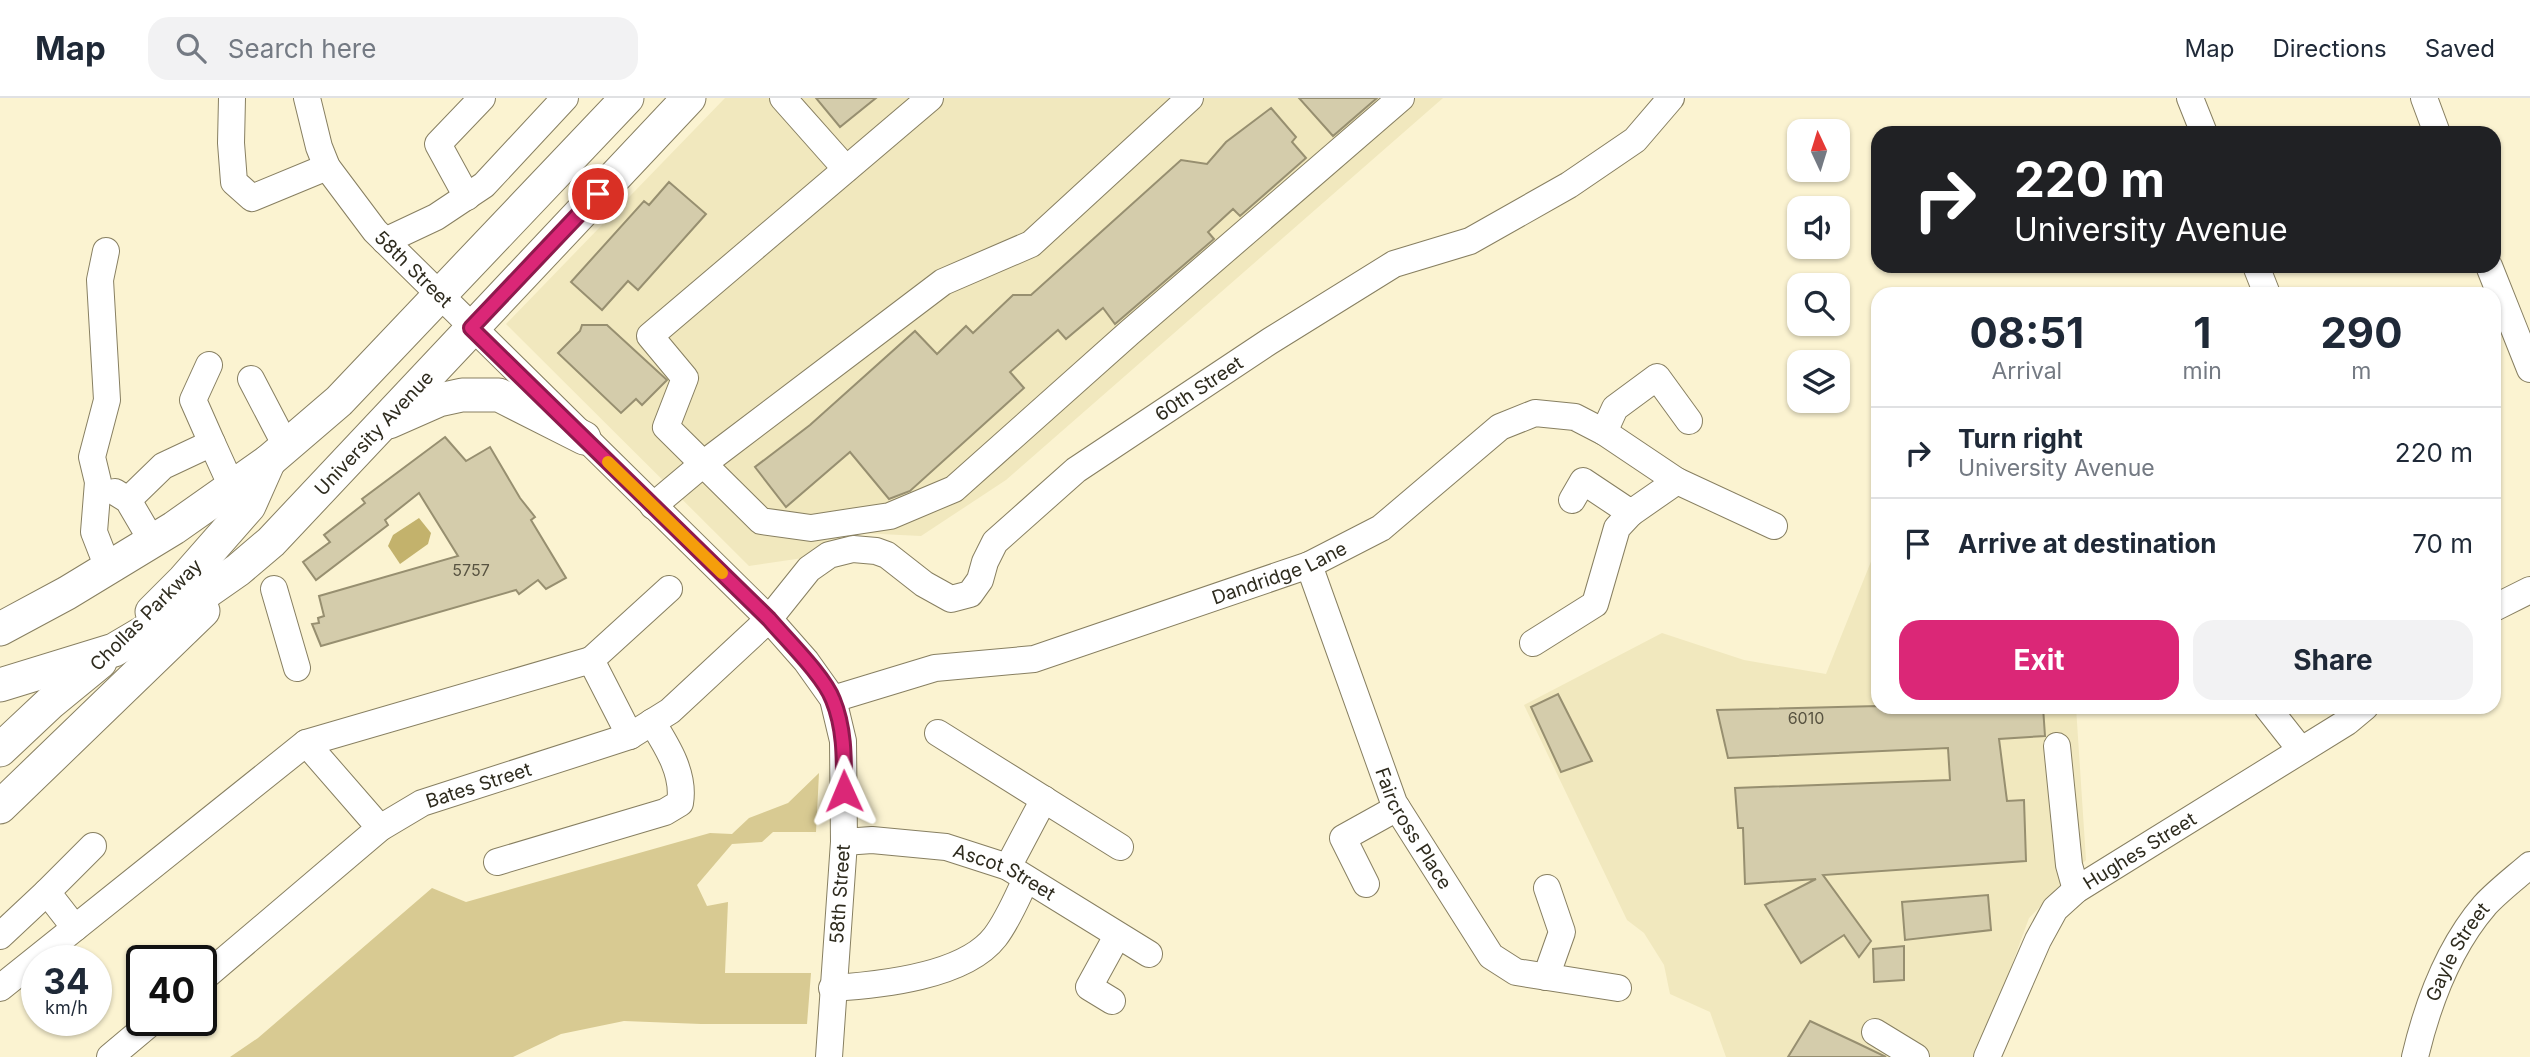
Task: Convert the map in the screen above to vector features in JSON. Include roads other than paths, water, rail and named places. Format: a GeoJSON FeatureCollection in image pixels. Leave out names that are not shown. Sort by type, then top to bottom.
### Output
{"type":"FeatureCollection","features":[{"type":"Feature","properties":{"kind":"main road"},"geometry":{"type":"LineString","coordinates":[[0,629],[152,541],[277,454],[339,401],[626,98]]}},
{"type":"Feature","properties":{"kind":"main road","name":"University Avenue"},"geometry":{"type":"LineString","coordinates":[[0,685],[114,650],[175,614],[238,570],[271,542],[689,98]]}},
{"type":"Feature","properties":{"kind":"main road"},"geometry":{"type":"LineString","coordinates":[[377,427],[439,400],[462,395],[499,395],[584,438]]}},
{"type":"Feature","properties":{"kind":"main road","name":"Chollas Parkway"},"geometry":{"type":"LineString","coordinates":[[0,750],[50,703],[114,650],[184,580],[249,506],[277,454]]}},
{"type":"Feature","properties":{"kind":"main road","name":"Chollas Parkway"},"geometry":{"type":"LineString","coordinates":[[0,807],[164,652],[271,542]]}},
{"type":"Feature","properties":{"kind":"street"},"geometry":{"type":"LineString","coordinates":[[232,98],[234,182],[252,198],[327,167]]}},
{"type":"Feature","properties":{"kind":"street","name":"58th Street"},"geometry":{"type":"LineString","coordinates":[[307,98],[319,147],[327,167],[353,204],[385,241],[769,619],[806,661],[833,699],[843,741],[844,842],[829,1057]]}},
{"type":"Feature","properties":{"kind":"street"},"geometry":{"type":"LineString","coordinates":[[467,197],[439,144],[482,98]]}},
{"type":"Feature","properties":{"kind":"street"},"geometry":{"type":"LineString","coordinates":[[385,241],[436,216],[484,185],[565,98]]}},
{"type":"Feature","properties":{"kind":"street"},"geometry":{"type":"LineString","coordinates":[[783,98],[846,169]]}},
{"type":"Feature","properties":{"kind":"street"},"geometry":{"type":"LineString","coordinates":[[930,98],[650,336],[685,378],[666,427],[761,521],[811,528],[890,516],[954,489],[1129,333],[1401,98]]}},
{"type":"Feature","properties":{"kind":"street"},"geometry":{"type":"LineString","coordinates":[[653,506],[703,464],[943,282],[1031,244],[1190,98]]}},
{"type":"Feature","properties":{"kind":"street","name":"60th Street"},"geometry":{"type":"LineString","coordinates":[[769,619],[809,569],[829,555],[853,549],[887,555],[923,584],[951,599],[970,594],[980,580],[995,542],[1076,470],[1270,341],[1394,264],[1470,240],[1569,185],[1635,139],[1671,98]]}},
{"type":"Feature","properties":{"kind":"street"},"geometry":{"type":"LineString","coordinates":[[2190,98],[2201,126]]}},
{"type":"Feature","properties":{"kind":"street"},"geometry":{"type":"LineString","coordinates":[[2424,98],[2434,126]]}},
{"type":"Feature","properties":{"kind":"street"},"geometry":{"type":"LineString","coordinates":[[106,251],[100,280],[107,400],[92,457],[98,482],[94,532],[108,568]]}},
{"type":"Feature","properties":{"kind":"street"},"geometry":{"type":"LineString","coordinates":[[2501,296],[2530,369]]}},
{"type":"Feature","properties":{"kind":"street"},"geometry":{"type":"LineString","coordinates":[[209,365],[193,400],[232,487]]}},
{"type":"Feature","properties":{"kind":"street"},"geometry":{"type":"LineString","coordinates":[[1604,432],[1615,408],[1657,377],[1689,421]]}},
{"type":"Feature","properties":{"kind":"street"},"geometry":{"type":"LineString","coordinates":[[251,379],[277,454]]}},
{"type":"Feature","properties":{"kind":"street","name":"Dandridge Lane"},"geometry":{"type":"LineString","coordinates":[[833,699],[935,668],[1034,659],[1309,565],[1381,528],[1500,428],[1535,413],[1574,417],[1604,432],[1677,481],[1774,527]]}},
{"type":"Feature","properties":{"kind":"street"},"geometry":{"type":"LineString","coordinates":[[128,500],[163,466],[212,443]]}},
{"type":"Feature","properties":{"kind":"street"},"geometry":{"type":"LineString","coordinates":[[1572,500],[1583,481],[1631,513]]}},
{"type":"Feature","properties":{"kind":"street"},"geometry":{"type":"LineString","coordinates":[[1533,643],[1595,604],[1618,528],[1631,513],[1677,481]]}},
{"type":"Feature","properties":{"kind":"street"},"geometry":{"type":"LineString","coordinates":[[98,482],[128,500],[152,541]]}},
{"type":"Feature","properties":{"kind":"street","name":"Faircross Place"},"geometry":{"type":"LineString","coordinates":[[1309,565],[1397,808],[1491,956],[1516,972],[1618,988]]}},
{"type":"Feature","properties":{"kind":"street"},"geometry":{"type":"LineString","coordinates":[[0,988],[306,743],[591,660],[669,589]]}},
{"type":"Feature","properties":{"kind":"street"},"geometry":{"type":"LineString","coordinates":[[274,590],[297,668]]}},
{"type":"Feature","properties":{"kind":"street"},"geometry":{"type":"LineString","coordinates":[[2501,604],[2530,590]]}},
{"type":"Feature","properties":{"kind":"street","name":"Bates Street"},"geometry":{"type":"LineString","coordinates":[[217,966],[380,828],[422,803],[630,737],[670,711],[769,619]]}},
{"type":"Feature","properties":{"kind":"street"},"geometry":{"type":"LineString","coordinates":[[591,660],[630,737]]}},
{"type":"Feature","properties":{"kind":"street"},"geometry":{"type":"LineString","coordinates":[[2272,714],[2300,749]]}},
{"type":"Feature","properties":{"kind":"street","name":"Hughes Street"},"geometry":{"type":"LineString","coordinates":[[1987,1057],[2038,940],[2055,909],[2076,890],[2357,714]]}},
{"type":"Feature","properties":{"kind":"street"},"geometry":{"type":"LineString","coordinates":[[497,862],[665,811],[680,803],[680,778],[666,745],[652,722]]}},
{"type":"Feature","properties":{"kind":"street"},"geometry":{"type":"LineString","coordinates":[[938,733],[1120,847]]}},
{"type":"Feature","properties":{"kind":"street"},"geometry":{"type":"LineString","coordinates":[[306,743],[380,828]]}},
{"type":"Feature","properties":{"kind":"street"},"geometry":{"type":"LineString","coordinates":[[2057,746],[2069,865],[2076,890]]}},
{"type":"Feature","properties":{"kind":"street"},"geometry":{"type":"LineString","coordinates":[[832,988],[900,982],[959,962],[979,952],[995,937],[1044,799]]}},
{"type":"Feature","properties":{"kind":"street"},"geometry":{"type":"LineString","coordinates":[[1366,884],[1342,838],[1397,808]]}},
{"type":"Feature","properties":{"kind":"street","name":"Ascot Street"},"geometry":{"type":"LineString","coordinates":[[844,842],[873,840],[946,847],[1017,873],[1149,954]]}},
{"type":"Feature","properties":{"kind":"street"},"geometry":{"type":"LineString","coordinates":[[0,936],[93,846]]}},
{"type":"Feature","properties":{"kind":"street","name":"Gayle Street"},"geometry":{"type":"LineString","coordinates":[[2415,1057],[2438,982],[2459,942],[2486,905],[2530,865]]}},
{"type":"Feature","properties":{"kind":"street"},"geometry":{"type":"LineString","coordinates":[[1546,977],[1563,932],[1548,888]]}},
{"type":"Feature","properties":{"kind":"street"},"geometry":{"type":"LineString","coordinates":[[47,892],[75,928]]}},
{"type":"Feature","properties":{"kind":"street"},"geometry":{"type":"LineString","coordinates":[[1112,1001],[1089,987],[1117,936]]}},
{"type":"Feature","properties":{"kind":"street"},"geometry":{"type":"LineString","coordinates":[[1875,1032],[1911,1056]]}},
{"type":"Feature","properties":{"kind":"street"},"geometry":{"type":"LineString","coordinates":[[110,1057],[135,1036]]}}]}
